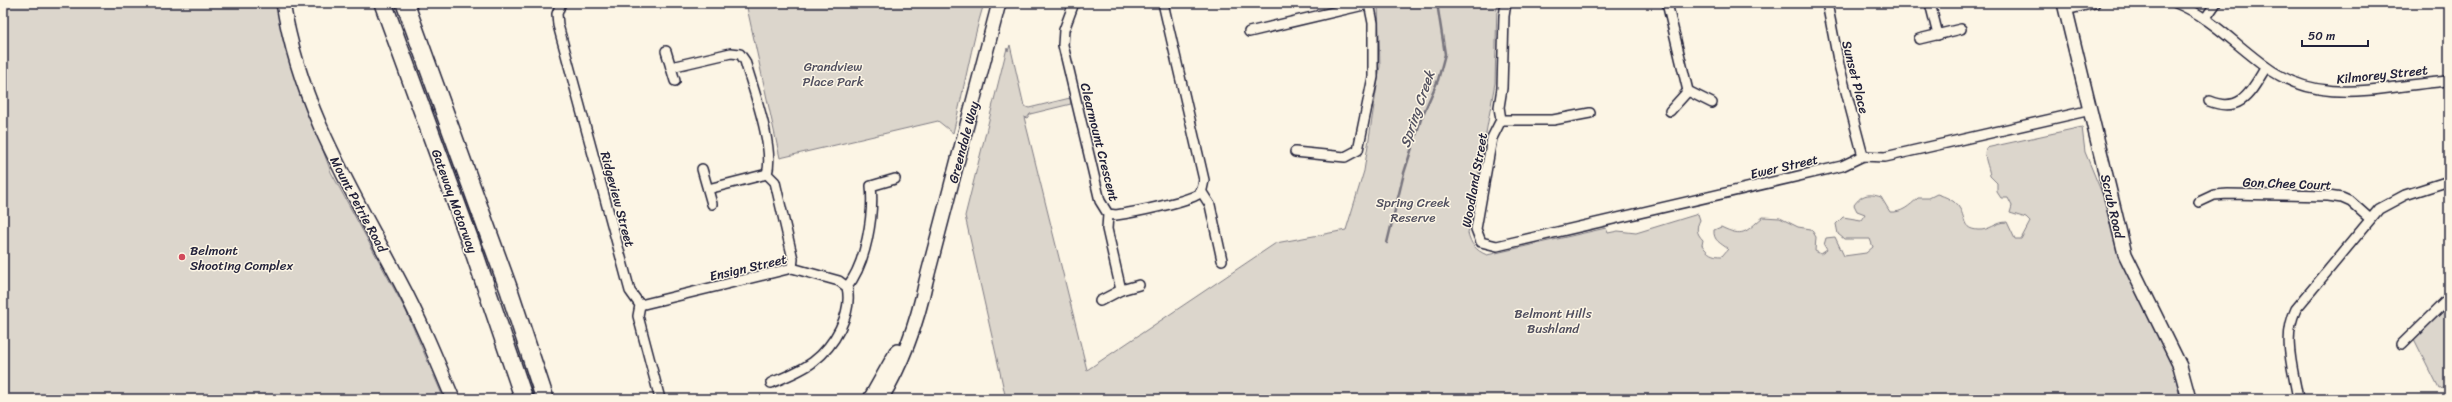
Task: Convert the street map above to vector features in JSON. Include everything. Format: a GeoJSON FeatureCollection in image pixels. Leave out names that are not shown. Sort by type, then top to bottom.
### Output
{"type":"FeatureCollection","features":[{"type":"Feature","properties":{"kind":"highway","name":"Gateway Motorway"},"geometry":{"type":"LineString","coordinates":[[383,3],[473,249],[524,399]]}},
{"type":"Feature","properties":{"kind":"highway","name":"Gateway Motorway"},"geometry":{"type":"LineString","coordinates":[[405,3],[509,290],[545,399]]}},
{"type":"Feature","properties":{"kind":"street","name":"Mount Petrie Road"},"geometry":{"type":"LineString","coordinates":[[283,3],[304,86],[324,138],[345,182],[399,278],[453,399]]}},
{"type":"Feature","properties":{"kind":"street","name":"Ridgeview Street"},"geometry":{"type":"LineString","coordinates":[[561,3],[557,14],[558,25],[630,291],[640,305]]}},
{"type":"Feature","properties":{"kind":"street","name":"Greendale Way"},"geometry":{"type":"LineString","coordinates":[[881,399],[897,372],[910,343],[918,319],[926,281],[999,3]]}},
{"type":"Feature","properties":{"kind":"street","name":"Clearmount Crescent"},"geometry":{"type":"LineString","coordinates":[[1074,3],[1064,30],[1063,45],[1100,201],[1108,214],[1124,214],[1190,198],[1201,191]]}},
{"type":"Feature","properties":{"kind":"street"},"geometry":{"type":"LineString","coordinates":[[1163,3],[1204,180],[1201,191],[1210,205],[1222,260]]}},
{"type":"Feature","properties":{"kind":"street","name":"Woodland Street"},"geometry":{"type":"LineString","coordinates":[[1481,242],[1476,229],[1492,138],[1501,120],[1499,106],[1502,88],[1504,16],[1506,3]]}},
{"type":"Feature","properties":{"kind":"street"},"geometry":{"type":"LineString","coordinates":[[1667,3],[1688,91]]}},
{"type":"Feature","properties":{"kind":"street","name":"Sunset Place"},"geometry":{"type":"LineString","coordinates":[[1827,3],[1839,65],[1863,156]]}},
{"type":"Feature","properties":{"kind":"street"},"geometry":{"type":"LineString","coordinates":[[1930,3],[1938,35]]}},
{"type":"Feature","properties":{"kind":"street"},"geometry":{"type":"LineString","coordinates":[[2065,6],[2095,3]]}},
{"type":"Feature","properties":{"kind":"street","name":"Kilmorey Street"},"geometry":{"type":"LineString","coordinates":[[2176,3],[2205,19],[2266,67],[2306,88],[2327,92],[2356,92],[2449,81]]}},
{"type":"Feature","properties":{"kind":"street"},"geometry":{"type":"LineString","coordinates":[[2205,19],[2216,3]]}},
{"type":"Feature","properties":{"kind":"street"},"geometry":{"type":"LineString","coordinates":[[1250,32],[1368,4],[1373,23],[1373,77],[1358,150],[1345,157],[1295,152]]}},
{"type":"Feature","properties":{"kind":"street","name":"Scrub Road"},"geometry":{"type":"LineString","coordinates":[[2065,6],[2125,254],[2180,366],[2189,399]]}},
{"type":"Feature","properties":{"kind":"street"},"geometry":{"type":"LineString","coordinates":[[1919,39],[1961,29]]}},
{"type":"Feature","properties":{"kind":"street"},"geometry":{"type":"LineString","coordinates":[[666,51],[675,81]]}},
{"type":"Feature","properties":{"kind":"street"},"geometry":{"type":"LineString","coordinates":[[671,67],[731,53],[740,54],[745,61],[767,143],[770,164],[767,174]]}},
{"type":"Feature","properties":{"kind":"street"},"geometry":{"type":"LineString","coordinates":[[2209,101],[2229,106],[2241,102],[2252,90],[2266,67]]}},
{"type":"Feature","properties":{"kind":"street"},"geometry":{"type":"LineString","coordinates":[[1688,91],[1712,103]]}},
{"type":"Feature","properties":{"kind":"street"},"geometry":{"type":"LineString","coordinates":[[1670,111],[1688,91]]}},
{"type":"Feature","properties":{"kind":"street","name":"Ewer Street"},"geometry":{"type":"LineString","coordinates":[[1481,242],[1497,246],[1842,166],[1863,156],[1884,157],[2091,110]]}},
{"type":"Feature","properties":{"kind":"street"},"geometry":{"type":"LineString","coordinates":[[1501,120],[1553,120],[1590,113]]}},
{"type":"Feature","properties":{"kind":"street"},"geometry":{"type":"LineString","coordinates":[[702,169],[712,204]]}},
{"type":"Feature","properties":{"kind":"street"},"geometry":{"type":"LineString","coordinates":[[708,189],[767,174]]}},
{"type":"Feature","properties":{"kind":"street"},"geometry":{"type":"LineString","coordinates":[[767,174],[775,182],[793,259],[792,268]]}},
{"type":"Feature","properties":{"kind":"street"},"geometry":{"type":"LineString","coordinates":[[772,383],[812,363],[835,338],[848,302],[847,287],[854,278],[872,217],[871,186],[895,179]]}},
{"type":"Feature","properties":{"kind":"street"},"geometry":{"type":"LineString","coordinates":[[2298,399],[2288,337],[2290,322],[2307,294],[2369,218],[2393,200],[2449,181]]}},
{"type":"Feature","properties":{"kind":"street","name":"Gon Chee Court"},"geometry":{"type":"LineString","coordinates":[[2199,202],[2214,195],[2228,194],[2328,196],[2351,202],[2369,218]]}},
{"type":"Feature","properties":{"kind":"street"},"geometry":{"type":"LineString","coordinates":[[1108,214],[1107,229],[1122,290]]}},
{"type":"Feature","properties":{"kind":"street","name":"Ensign Street"},"geometry":{"type":"LineString","coordinates":[[640,305],[792,268],[839,282],[847,287]]}},
{"type":"Feature","properties":{"kind":"street","name":"Greendale Way"},"geometry":{"type":"LineString","coordinates":[[870,399],[889,368],[926,281]]}},
{"type":"Feature","properties":{"kind":"street"},"geometry":{"type":"LineString","coordinates":[[1100,301],[1122,290],[1139,285]]}},
{"type":"Feature","properties":{"kind":"street"},"geometry":{"type":"LineString","coordinates":[[2402,344],[2449,298]]}},
{"type":"Feature","properties":{"kind":"street"},"geometry":{"type":"LineString","coordinates":[[640,305],[638,316],[660,399]]}},
{"type":"Feature","properties":{"kind":"green space","name":"Belmont Shooting Complex"},"geometry":{"type":"Polygon","coordinates":[[[3,3],[277,3],[289,59],[331,172],[406,311],[444,399],[3,399],[3,3]]]}},
{"type":"Feature","properties":{"kind":"green space","name":"Grandview Place Park"},"geometry":{"type":"Polygon","coordinates":[[[746,3],[984,3],[975,35],[953,133],[938,121],[780,158],[746,3]]]}},
{"type":"Feature","properties":{"kind":"green space"},"geometry":{"type":"Polygon","coordinates":[[[1378,3],[1497,3],[1495,83],[1468,233],[1474,246],[1479,251],[1487,255],[1606,228],[1608,233],[1618,231],[1636,233],[1698,214],[1700,220],[1697,230],[1703,240],[1702,245],[1706,251],[1716,256],[1722,256],[1728,249],[1716,239],[1714,230],[1721,227],[1735,232],[1744,232],[1763,217],[1780,218],[1798,227],[1811,229],[1816,237],[1815,251],[1821,254],[1827,250],[1824,245],[1826,238],[1835,237],[1844,256],[1866,253],[1873,247],[1870,239],[1844,239],[1838,234],[1836,224],[1843,217],[1861,220],[1865,214],[1857,211],[1854,205],[1866,195],[1881,197],[1890,212],[1894,212],[1912,204],[1918,198],[1929,198],[1937,194],[1956,203],[1962,213],[1965,223],[1969,228],[1982,230],[1999,223],[2007,222],[2015,239],[2021,239],[2030,222],[2026,218],[2010,213],[2012,206],[2008,198],[2001,198],[1997,192],[1997,183],[1990,176],[1986,162],[1986,148],[2082,127],[2085,152],[2174,368],[2180,399],[1006,399],[965,216],[1007,48],[1008,51],[1010,45],[1024,106],[1029,108],[1070,98],[1071,104],[1030,114],[1027,118],[1024,117],[1087,370],[1276,243],[1346,230],[1364,171],[1380,66],[1378,3]]]}},
{"type":"Feature","properties":{"kind":"green space"},"geometry":{"type":"Polygon","coordinates":[[[2449,306],[2449,387],[2439,389],[2414,339],[2449,306]]]}},
{"type":"Feature","properties":{"kind":"waterway","name":"Spring Creek"},"geometry":{"type":"LineString","coordinates":[[1387,243],[1404,173],[1421,119],[1438,80],[1445,54],[1437,3]]}},
{"type":"Feature","properties":{"kind":"place","name":"Belmont Shooting Complex"},"geometry":{"type":"Point","coordinates":[182,257]}},
{"type":"Feature","properties":{"kind":"park label","name":"Spring Creek Reserve"},"geometry":{"type":"Point","coordinates":[1413,210]}},
{"type":"Feature","properties":{"kind":"park label","name":"Belmont Hills Bushland"},"geometry":{"type":"Point","coordinates":[1553,320]}}]}
